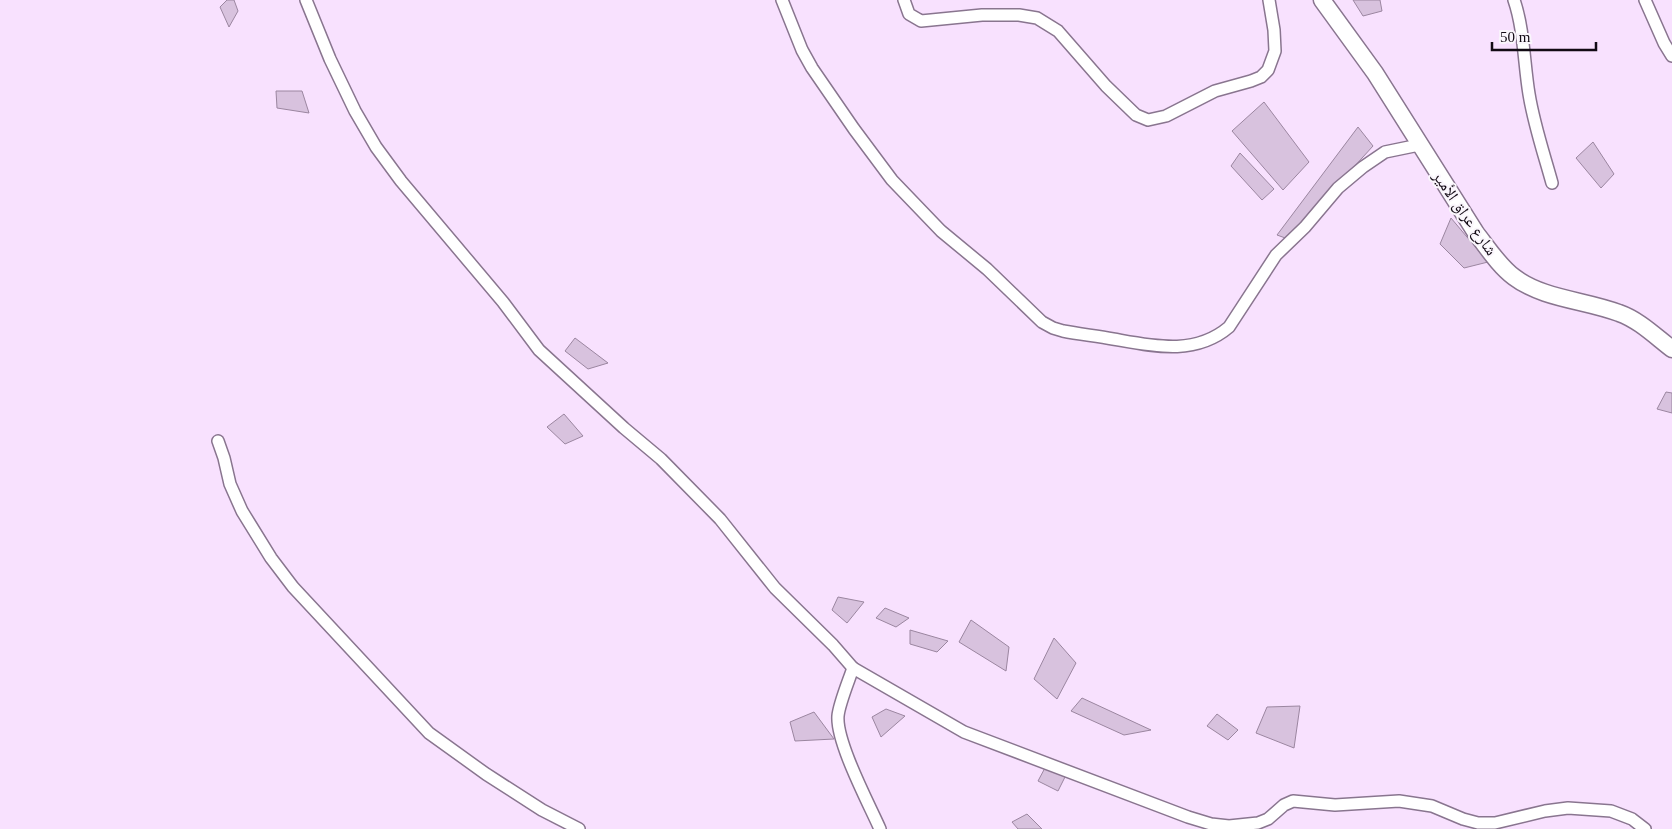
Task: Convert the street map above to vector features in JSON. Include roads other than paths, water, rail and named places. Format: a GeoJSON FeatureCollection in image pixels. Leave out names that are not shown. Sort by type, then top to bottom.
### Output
{"type":"FeatureCollection","features":[{"type":"Feature","properties":{"kind":"main road","name":"شارع عراق الأمير"},"geometry":{"type":"LineString","coordinates":[[1322,0],[1374,74],[1476,233],[1491,253],[1513,276],[1540,290],[1619,313],[1639,323],[1672,350]]}},
{"type":"Feature","properties":{"kind":"street"},"geometry":{"type":"LineString","coordinates":[[306,0],[330,59],[355,111],[376,147],[401,182],[503,302],[539,350],[624,428],[661,459],[720,519],[775,588],[833,644],[853,668],[964,732],[1211,824],[1229,826],[1258,822],[1268,819],[1284,805],[1293,801],[1335,806],[1400,801],[1432,806],[1478,823],[1495,823],[1545,811],[1589,808],[1610,811],[1632,819],[1646,829]]}},
{"type":"Feature","properties":{"kind":"street"},"geometry":{"type":"LineString","coordinates":[[782,0],[802,50],[812,68],[892,180],[941,231],[987,269],[1042,322],[1063,331],[1158,347],[1184,346],[1207,341],[1219,336],[1229,327],[1276,255],[1305,227],[1338,188],[1363,166],[1385,152],[1419,145]]}},
{"type":"Feature","properties":{"kind":"street"},"geometry":{"type":"LineString","coordinates":[[904,0],[909,14],[921,20],[982,15],[1019,15],[1037,18],[1058,31],[1106,86],[1136,115],[1148,120],[1166,116],[1215,91],[1261,77],[1268,70],[1275,51],[1269,0]]}},
{"type":"Feature","properties":{"kind":"street"},"geometry":{"type":"LineString","coordinates":[[1514,0],[1519,15],[1529,95],[1552,183]]}},
{"type":"Feature","properties":{"kind":"street"},"geometry":{"type":"LineString","coordinates":[[1645,0],[1664,43],[1672,56]]}},
{"type":"Feature","properties":{"kind":"street"},"geometry":{"type":"LineString","coordinates":[[218,441],[233,491],[242,511],[271,558],[293,587],[429,733],[486,774],[542,810],[579,829]]}},
{"type":"Feature","properties":{"kind":"street"},"geometry":{"type":"LineString","coordinates":[[853,668],[838,716],[840,736],[880,829]]}}]}
